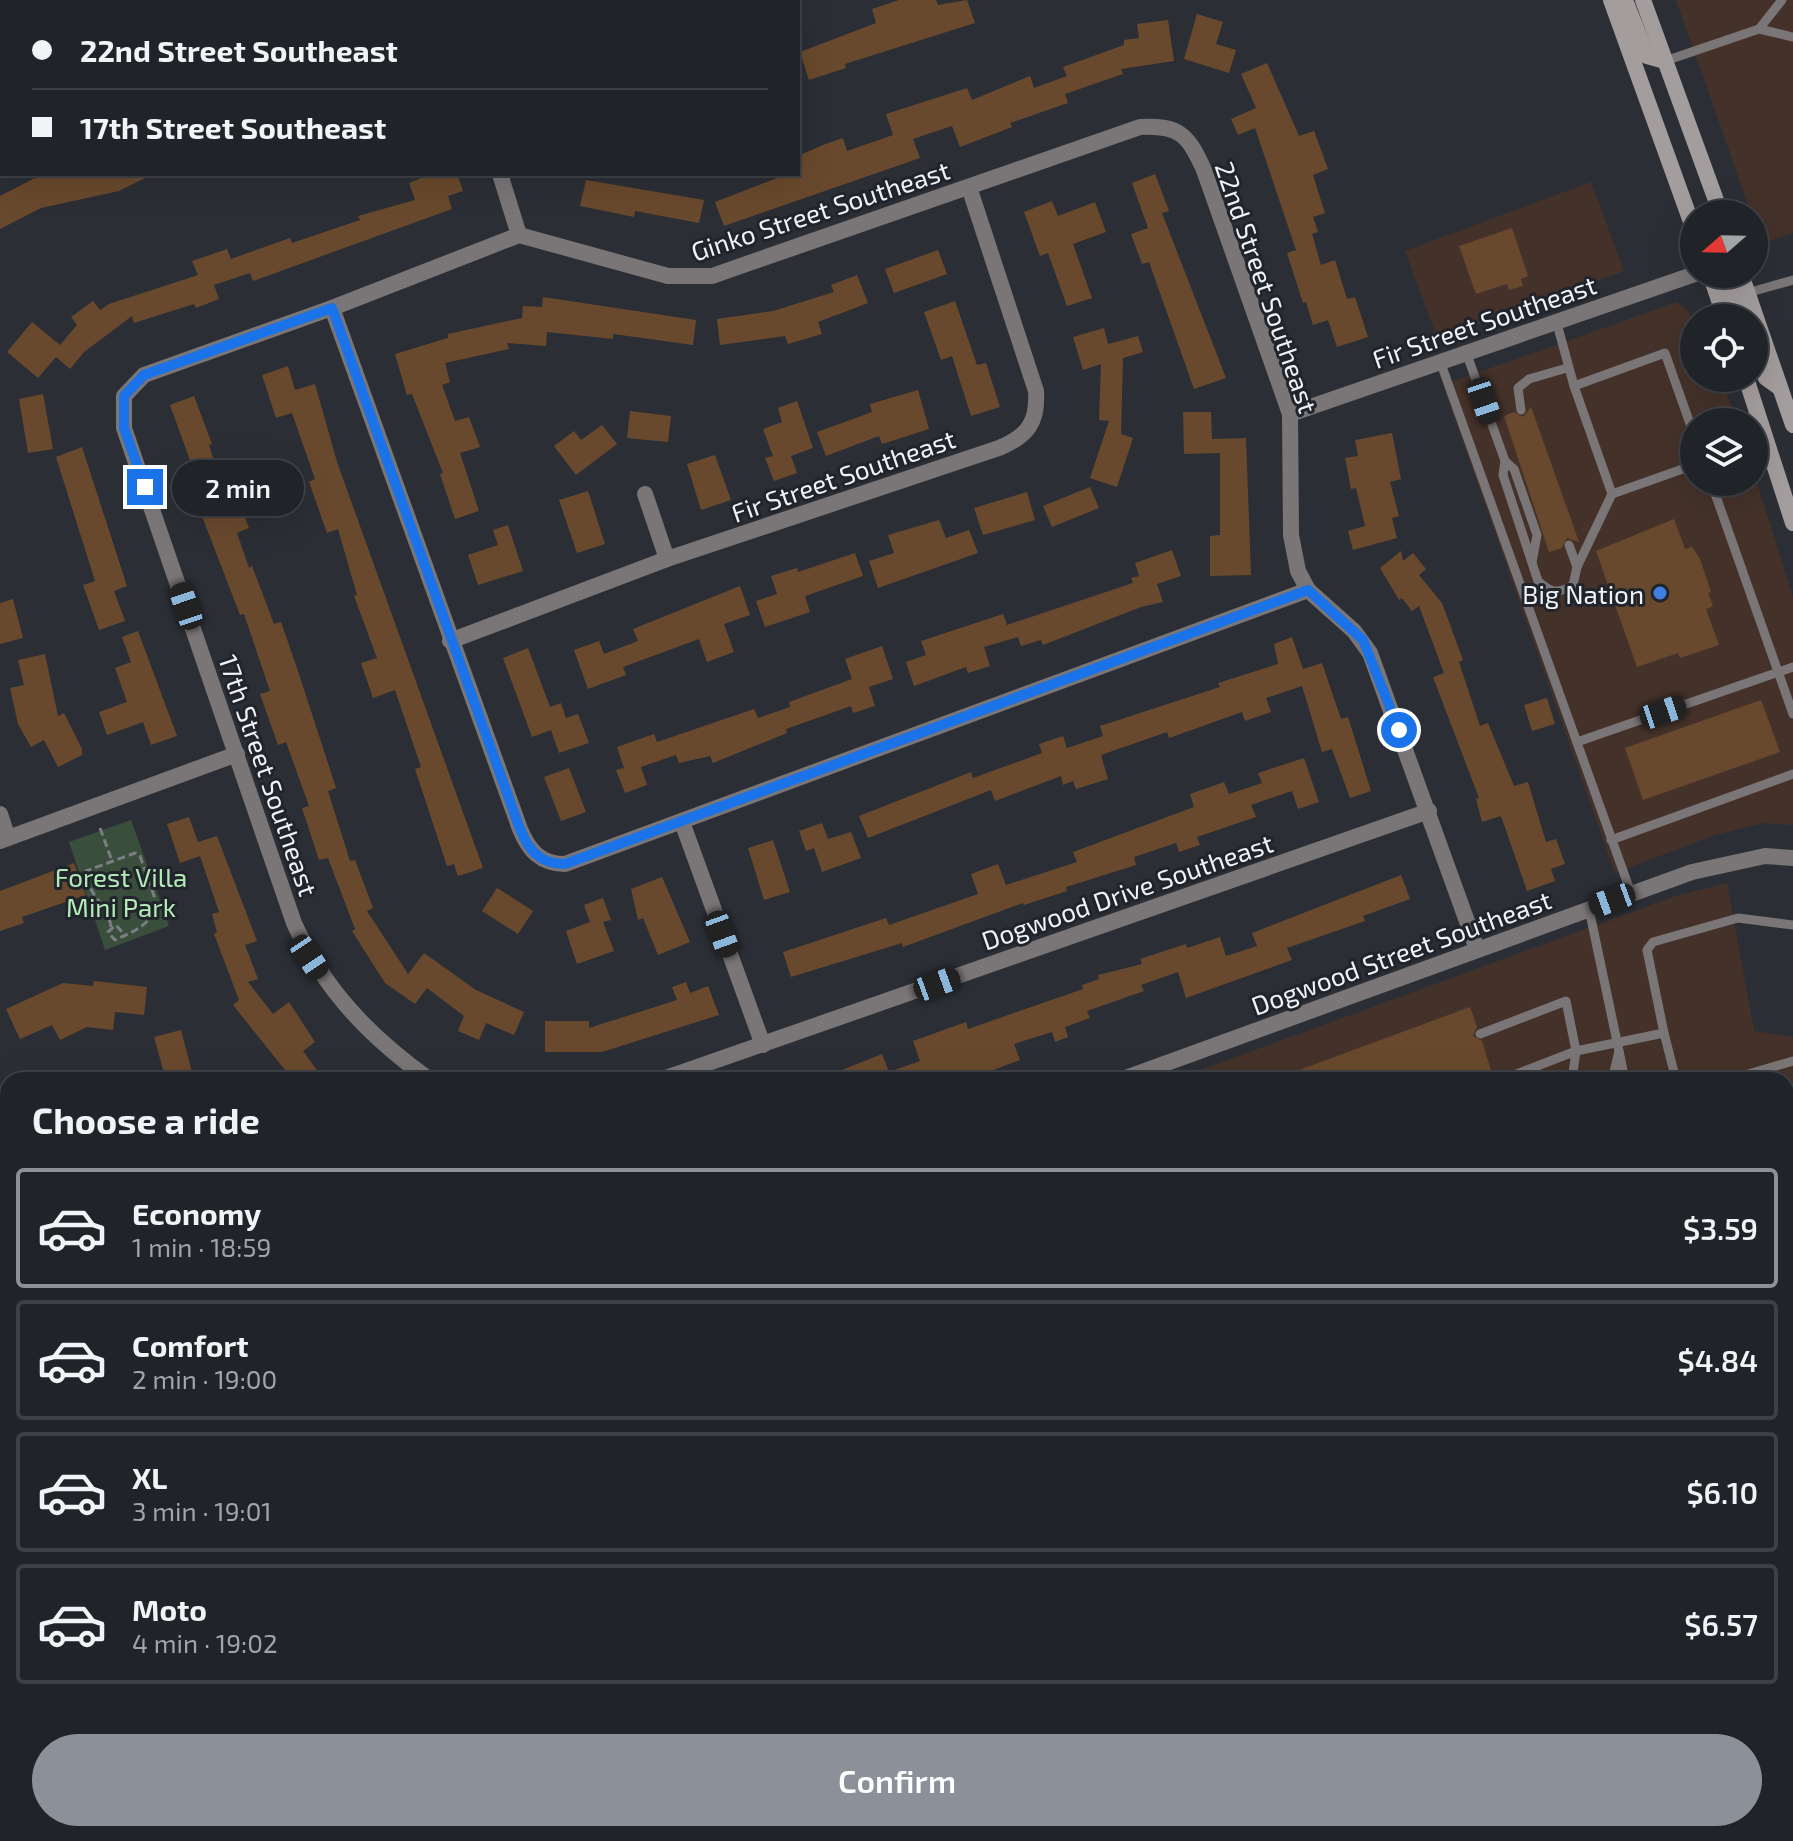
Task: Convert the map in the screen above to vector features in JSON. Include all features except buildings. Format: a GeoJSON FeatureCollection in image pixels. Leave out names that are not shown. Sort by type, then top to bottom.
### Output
{"type":"FeatureCollection","features":[{"type":"Feature","properties":{"kind":"main road"},"geometry":{"type":"LineString","coordinates":[[1611,0],[1683,200]]}},
{"type":"Feature","properties":{"kind":"main road"},"geometry":{"type":"LineString","coordinates":[[1625,0],[1647,56],[1665,61]]}},
{"type":"Feature","properties":{"kind":"main road"},"geometry":{"type":"LineString","coordinates":[[1643,0],[1716,200]]}},
{"type":"Feature","properties":{"kind":"main road"},"geometry":{"type":"LineString","coordinates":[[1745,288],[1787,398],[1793,425]]}},
{"type":"Feature","properties":{"kind":"main road"},"geometry":{"type":"LineString","coordinates":[[1768,380],[1787,398]]}},
{"type":"Feature","properties":{"kind":"main road"},"geometry":{"type":"LineString","coordinates":[[1768,462],[1793,523]]}},
{"type":"Feature","properties":{"kind":"street","name":"Ginko Street Southeast"},"geometry":{"type":"LineString","coordinates":[[519,235],[668,276],[692,279],[712,276],[1140,127],[1175,129]]}},
{"type":"Feature","properties":{"kind":"street","name":"22nd Street Southeast"},"geometry":{"type":"LineString","coordinates":[[1175,129],[1188,139],[1204,170],[1290,414],[1292,548],[1308,590],[1354,631],[1370,653],[1477,949]]}},
{"type":"Feature","properties":{"kind":"street"},"geometry":{"type":"LineString","coordinates":[[501,176],[519,235],[332,308],[520,829],[527,845],[545,861],[565,864],[1308,590]]}},
{"type":"Feature","properties":{"kind":"street","name":"Fir Street Southeast"},"geometry":{"type":"LineString","coordinates":[[450,641],[667,559],[999,448],[1031,428],[1037,410],[1036,391],[969,187]]}},
{"type":"Feature","properties":{"kind":"street","name":"Fir Street Southeast"},"geometry":{"type":"LineString","coordinates":[[1290,414],[1680,279]]}},
{"type":"Feature","properties":{"kind":"street","name":"17th Street Southeast"},"geometry":{"type":"LineString","coordinates":[[332,308],[144,375],[124,396],[124,428],[294,923],[309,957],[369,1032],[420,1072]]}},
{"type":"Feature","properties":{"kind":"street"},"geometry":{"type":"LineString","coordinates":[[645,494],[667,559]]}},
{"type":"Feature","properties":{"kind":"street"},"geometry":{"type":"LineString","coordinates":[[0,814],[4,840],[237,754]]}},
{"type":"Feature","properties":{"kind":"street","name":"Dogwood Drive Southeast"},"geometry":{"type":"LineString","coordinates":[[684,1072],[1429,811]]}},
{"type":"Feature","properties":{"kind":"street"},"geometry":{"type":"LineString","coordinates":[[682,822],[763,1045]]}},
{"type":"Feature","properties":{"kind":"street","name":"Dogwood Street Southeast"},"geometry":{"type":"LineString","coordinates":[[1142,1072],[1631,893],[1732,861],[1765,856],[1793,858]]}},
{"type":"Feature","properties":{"kind":"lane"},"geometry":{"type":"LineString","coordinates":[[1759,29],[1782,0]]}},
{"type":"Feature","properties":{"kind":"lane"},"geometry":{"type":"LineString","coordinates":[[1665,61],[1759,29],[1793,37]]}},
{"type":"Feature","properties":{"kind":"lane"},"geometry":{"type":"LineString","coordinates":[[1747,293],[1793,280]]}},
{"type":"Feature","properties":{"kind":"lane"},"geometry":{"type":"LineString","coordinates":[[1556,320],[1567,368],[1612,494]]}},
{"type":"Feature","properties":{"kind":"lane"},"geometry":{"type":"LineString","coordinates":[[1466,352],[1505,461],[1503,475],[1538,581],[1550,591],[1562,592],[1573,585],[1577,567],[1612,494],[1680,470]]}},
{"type":"Feature","properties":{"kind":"lane"},"geometry":{"type":"LineString","coordinates":[[1574,386],[1665,353],[1684,408]]}},
{"type":"Feature","properties":{"kind":"lane"},"geometry":{"type":"LineString","coordinates":[[1440,361],[1631,893]]}},
{"type":"Feature","properties":{"kind":"lane"},"geometry":{"type":"LineString","coordinates":[[1521,410],[1517,399],[1518,388],[1529,379],[1567,368]]}},
{"type":"Feature","properties":{"kind":"lane"},"geometry":{"type":"LineString","coordinates":[[1716,496],[1793,714]]}},
{"type":"Feature","properties":{"kind":"lane"},"geometry":{"type":"LineString","coordinates":[[1569,545],[1577,567]]}},
{"type":"Feature","properties":{"kind":"lane"},"geometry":{"type":"LineString","coordinates":[[1577,742],[1793,667]]}},
{"type":"Feature","properties":{"kind":"lane"},"geometry":{"type":"LineString","coordinates":[[1611,840],[1793,774]]}},
{"type":"Feature","properties":{"kind":"lane"},"geometry":{"type":"LineString","coordinates":[[1589,909],[1623,1072]]}},
{"type":"Feature","properties":{"kind":"lane"},"geometry":{"type":"LineString","coordinates":[[1674,1072],[1647,950],[1653,942],[1738,918],[1793,925]]}},
{"type":"Feature","properties":{"kind":"lane"},"geometry":{"type":"LineString","coordinates":[[1480,1034],[1566,1001],[1576,1051],[1573,1072]]}},
{"type":"Feature","properties":{"kind":"lane"},"geometry":{"type":"LineString","coordinates":[[1522,1072],[1576,1051],[1618,1046],[1664,1033]]}},
{"type":"Feature","properties":{"kind":"lane"},"geometry":{"type":"LineString","coordinates":[[1613,1072],[1618,1046]]}},
{"type":"Feature","properties":{"kind":"lane"},"geometry":{"type":"LineString","coordinates":[[1765,1072],[1793,1061]]}},
{"type":"Feature","properties":{"kind":"path"},"geometry":{"type":"LineString","coordinates":[[100,828],[112,861]]}},
{"type":"Feature","properties":{"kind":"path"},"geometry":{"type":"LineString","coordinates":[[130,853],[138,854],[158,902],[145,926],[123,933],[118,940],[108,935],[111,927],[106,908],[89,888],[85,874],[112,861],[130,853]]}},
{"type":"Feature","properties":{"kind":"path"},"geometry":{"type":"LineString","coordinates":[[111,927],[119,926],[123,933]]}},
{"type":"Feature","properties":{"kind":"shaded area"},"geometry":{"type":"Polygon","coordinates":[[[1676,0],[1793,0],[1793,233],[1768,242],[1768,200],[1746,200],[1676,0]]]}},
{"type":"Feature","properties":{"kind":"shaded area"},"geometry":{"type":"Polygon","coordinates":[[[1591,182],[1624,271],[1438,339],[1405,251],[1591,182]]]}},
{"type":"Feature","properties":{"kind":"shaded area"},"geometry":{"type":"Polygon","coordinates":[[[1677,302],[1680,304],[1680,392],[1726,392],[1732,408],[1680,408],[1680,496],[1761,496],[1793,597],[1793,825],[1763,823],[1715,835],[1615,873],[1443,385],[1677,302]]]}},
{"type":"Feature","properties":{"kind":"shaded area"},"geometry":{"type":"Polygon","coordinates":[[[1727,883],[1754,1031],[1793,1037],[1793,1072],[1195,1072],[1676,896],[1727,883]]]}},
{"type":"Feature","properties":{"kind":"green space","name":"Forest Villa Mini Park"},"geometry":{"type":"Polygon","coordinates":[[[131,820],[169,926],[105,950],[69,842],[131,820]]]}},
{"type":"Feature","properties":{"kind":"place","name":"Big Nation"},"geometry":{"type":"Point","coordinates":[1660,593]}},
{"type":"Feature","properties":{"kind":"route"},"geometry":{"type":"LineString","coordinates":[[145,487],[124,428],[124,396],[144,375],[332,308],[520,829],[535,855],[555,864],[565,864],[682,822],[1308,590],[1363,640],[1399,730]]}}]}
